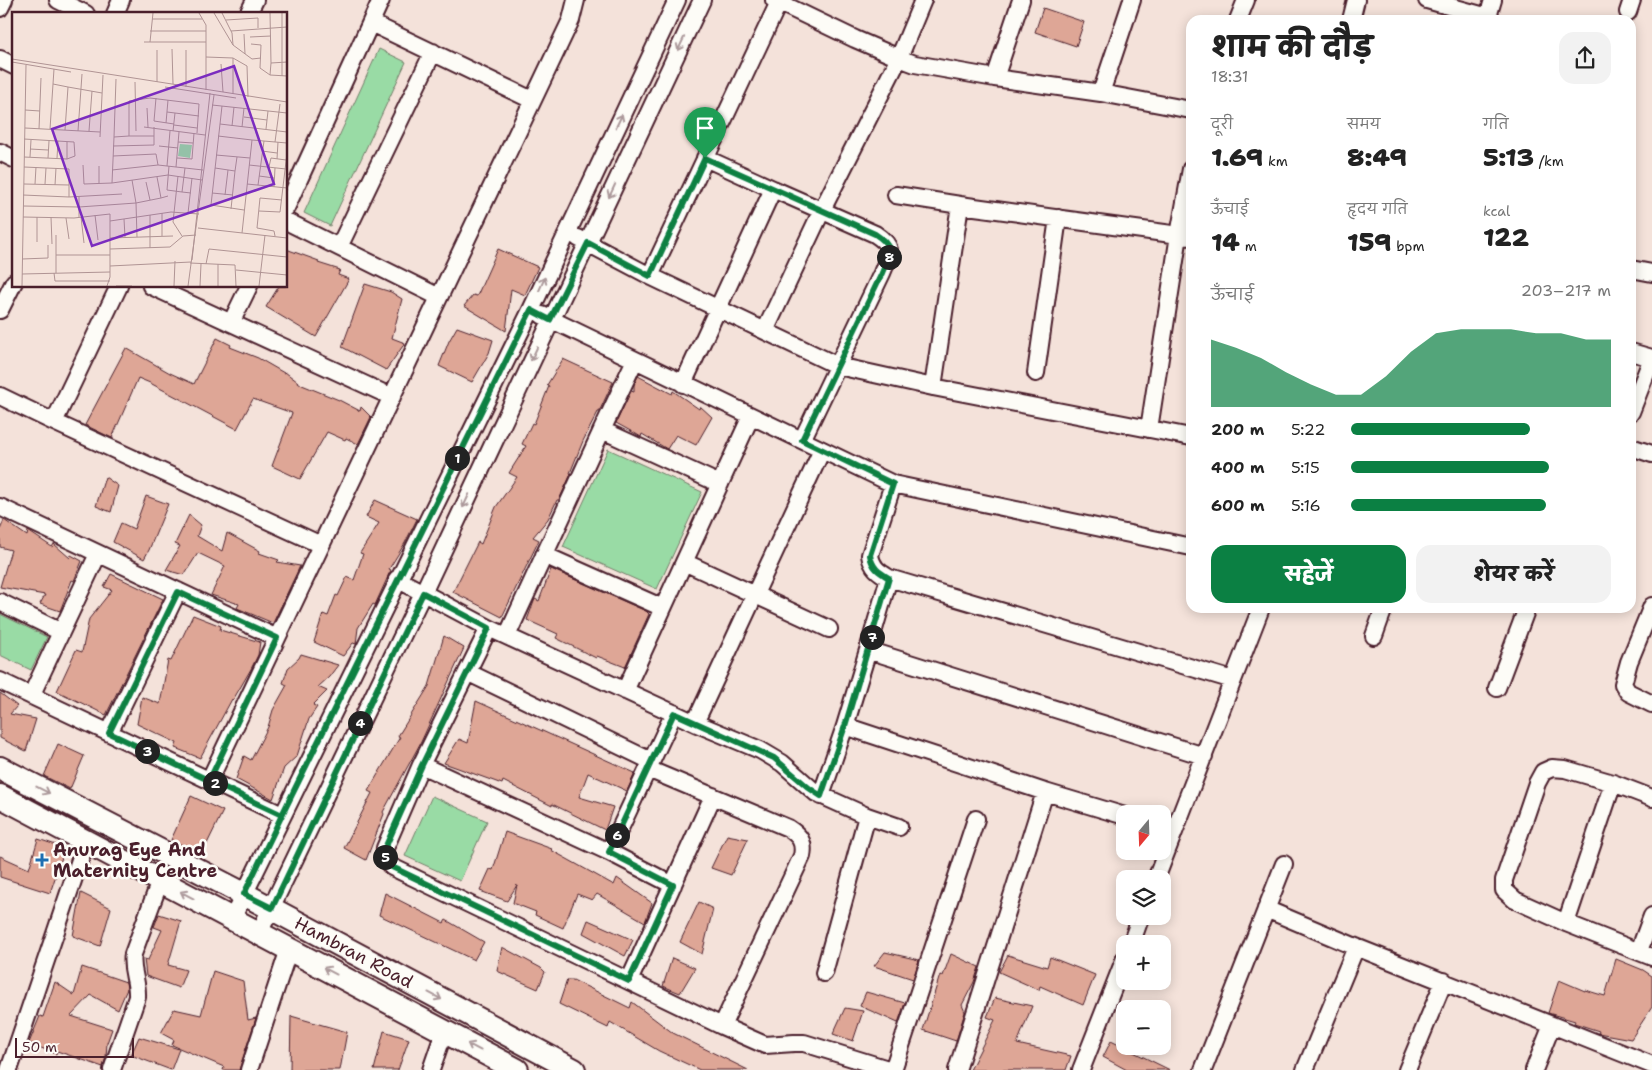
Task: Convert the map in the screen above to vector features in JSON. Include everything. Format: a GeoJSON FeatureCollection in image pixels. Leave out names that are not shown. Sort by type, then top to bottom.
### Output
{"type":"FeatureCollection","features":[{"type":"Feature","properties":{"kind":"main road","name":"Hambran Road"},"geometry":{"type":"LineString","coordinates":[[0,768],[272,908],[574,1070]]}},
{"type":"Feature","properties":{"kind":"main road","name":"Hambran Road"},"geometry":{"type":"LineString","coordinates":[[0,796],[517,1070]]}},
{"type":"Feature","properties":{"kind":"street"},"geometry":{"type":"LineString","coordinates":[[0,8],[4,0]]}},
{"type":"Feature","properties":{"kind":"street"},"geometry":{"type":"LineString","coordinates":[[58,0],[82,12]]}},
{"type":"Feature","properties":{"kind":"street"},"geometry":{"type":"LineString","coordinates":[[116,12],[121,0]]}},
{"type":"Feature","properties":{"kind":"street"},"geometry":{"type":"LineString","coordinates":[[249,12],[255,0]]}},
{"type":"Feature","properties":{"kind":"street"},"geometry":{"type":"LineString","coordinates":[[288,204],[381,0]]}},
{"type":"Feature","properties":{"kind":"street"},"geometry":{"type":"LineString","coordinates":[[209,781],[571,20],[576,0]]}},
{"type":"Feature","properties":{"kind":"street"},"geometry":{"type":"LineString","coordinates":[[232,919],[397,579],[531,310],[566,232],[677,0]]}},
{"type":"Feature","properties":{"kind":"street"},"geometry":{"type":"LineString","coordinates":[[259,933],[423,593],[702,0]]}},
{"type":"Feature","properties":{"kind":"street"},"geometry":{"type":"LineString","coordinates":[[765,331],[822,210],[899,58],[923,0]]}},
{"type":"Feature","properties":{"kind":"street"},"geometry":{"type":"LineString","coordinates":[[995,78],[1021,0]]}},
{"type":"Feature","properties":{"kind":"street"},"geometry":{"type":"LineString","coordinates":[[1101,93],[1132,0]]}},
{"type":"Feature","properties":{"kind":"street"},"geometry":{"type":"LineString","coordinates":[[1240,15],[1246,0]]}},
{"type":"Feature","properties":{"kind":"street"},"geometry":{"type":"LineString","coordinates":[[1352,15],[1356,0]]}},
{"type":"Feature","properties":{"kind":"street"},"geometry":{"type":"LineString","coordinates":[[1427,0],[1477,15]]}},
{"type":"Feature","properties":{"kind":"street"},"geometry":{"type":"LineString","coordinates":[[1488,15],[1494,0]]}},
{"type":"Feature","properties":{"kind":"street"},"geometry":{"type":"LineString","coordinates":[[650,276],[776,1],[915,64],[995,78],[1101,93],[1186,109]]}},
{"type":"Feature","properties":{"kind":"street"},"geometry":{"type":"LineString","coordinates":[[371,22],[532,100]]}},
{"type":"Feature","properties":{"kind":"street"},"geometry":{"type":"LineString","coordinates":[[339,247],[433,52]]}},
{"type":"Feature","properties":{"kind":"street"},"geometry":{"type":"LineString","coordinates":[[0,59],[12,65]]}},
{"type":"Feature","properties":{"kind":"street"},"geometry":{"type":"LineString","coordinates":[[0,152],[12,157]]}},
{"type":"Feature","properties":{"kind":"street"},"geometry":{"type":"LineString","coordinates":[[705,158],[875,234],[886,242],[889,248],[889,256],[882,273],[802,440]]}},
{"type":"Feature","properties":{"kind":"street"},"geometry":{"type":"LineString","coordinates":[[683,384],[773,189]]}},
{"type":"Feature","properties":{"kind":"street"},"geometry":{"type":"LineString","coordinates":[[896,195],[1185,236],[1149,429]]}},
{"type":"Feature","properties":{"kind":"street"},"geometry":{"type":"LineString","coordinates":[[933,387],[960,205]]}},
{"type":"Feature","properties":{"kind":"street"},"geometry":{"type":"LineString","coordinates":[[1036,373],[1058,218]]}},
{"type":"Feature","properties":{"kind":"street"},"geometry":{"type":"LineString","coordinates":[[288,222],[439,297]]}},
{"type":"Feature","properties":{"kind":"street"},"geometry":{"type":"LineString","coordinates":[[566,232],[650,276],[838,366],[933,387],[1186,437]]}},
{"type":"Feature","properties":{"kind":"street"},"geometry":{"type":"LineString","coordinates":[[1636,270],[1652,273]]}},
{"type":"Feature","properties":{"kind":"street"},"geometry":{"type":"LineString","coordinates":[[2,303],[12,286]]}},
{"type":"Feature","properties":{"kind":"street"},"geometry":{"type":"LineString","coordinates":[[54,422],[117,288]]}},
{"type":"Feature","properties":{"kind":"street"},"geometry":{"type":"LineString","coordinates":[[155,288],[392,397]]}},
{"type":"Feature","properties":{"kind":"street"},"geometry":{"type":"LineString","coordinates":[[231,323],[248,288]]}},
{"type":"Feature","properties":{"kind":"street"},"geometry":{"type":"LineString","coordinates":[[531,310],[893,484],[1186,546]]}},
{"type":"Feature","properties":{"kind":"street"},"geometry":{"type":"LineString","coordinates":[[1636,353],[1652,358],[1636,399]]}},
{"type":"Feature","properties":{"kind":"street"},"geometry":{"type":"LineString","coordinates":[[507,636],[635,360]]}},
{"type":"Feature","properties":{"kind":"street"},"geometry":{"type":"LineString","coordinates":[[0,396],[321,545]]}},
{"type":"Feature","properties":{"kind":"street"},"geometry":{"type":"LineString","coordinates":[[625,691],[751,416]]}},
{"type":"Feature","properties":{"kind":"street"},"geometry":{"type":"LineString","coordinates":[[602,430],[720,484]]}},
{"type":"Feature","properties":{"kind":"street"},"geometry":{"type":"LineString","coordinates":[[1636,449],[1652,454]]}},
{"type":"Feature","properties":{"kind":"street"},"geometry":{"type":"LineString","coordinates":[[695,723],[822,450]]}},
{"type":"Feature","properties":{"kind":"street"},"geometry":{"type":"LineString","coordinates":[[893,484],[870,555],[874,568],[889,578],[1233,680]]}},
{"type":"Feature","properties":{"kind":"street"},"geometry":{"type":"LineString","coordinates":[[0,507],[277,638]]}},
{"type":"Feature","properties":{"kind":"street"},"geometry":{"type":"LineString","coordinates":[[31,696],[98,554]]}},
{"type":"Feature","properties":{"kind":"street"},"geometry":{"type":"LineString","coordinates":[[544,555],[663,608]]}},
{"type":"Feature","properties":{"kind":"street"},"geometry":{"type":"LineString","coordinates":[[684,562],[828,630]]}},
{"type":"Feature","properties":{"kind":"street"},"geometry":{"type":"LineString","coordinates":[[821,796],[845,726],[889,578]]}},
{"type":"Feature","properties":{"kind":"street"},"geometry":{"type":"LineString","coordinates":[[397,579],[489,628],[774,758],[821,796],[867,816],[900,827]]}},
{"type":"Feature","properties":{"kind":"street"},"geometry":{"type":"LineString","coordinates":[[109,733],[178,592]]}},
{"type":"Feature","properties":{"kind":"street"},"geometry":{"type":"LineString","coordinates":[[0,602],[61,632]]}},
{"type":"Feature","properties":{"kind":"street"},"geometry":{"type":"LineString","coordinates":[[1652,606],[1629,662],[1623,684],[1628,692],[1652,704]]}},
{"type":"Feature","properties":{"kind":"street"},"geometry":{"type":"LineString","coordinates":[[1171,824],[1204,756],[1259,613]]}},
{"type":"Feature","properties":{"kind":"street"},"geometry":{"type":"LineString","coordinates":[[1374,636],[1382,613]]}},
{"type":"Feature","properties":{"kind":"street"},"geometry":{"type":"LineString","coordinates":[[1497,688],[1525,613]]}},
{"type":"Feature","properties":{"kind":"street"},"geometry":{"type":"LineString","coordinates":[[489,628],[422,765],[385,848],[385,858],[392,867],[765,1045],[794,1042],[804,1043],[892,1070],[976,819]]}},
{"type":"Feature","properties":{"kind":"street"},"geometry":{"type":"LineString","coordinates":[[868,650],[1204,756]]}},
{"type":"Feature","properties":{"kind":"street"},"geometry":{"type":"LineString","coordinates":[[467,672],[650,765],[714,796],[788,828],[801,838],[804,848],[802,856],[722,1026]]}},
{"type":"Feature","properties":{"kind":"street"},"geometry":{"type":"LineString","coordinates":[[0,681],[282,815]]}},
{"type":"Feature","properties":{"kind":"street"},"geometry":{"type":"LineString","coordinates":[[609,852],[674,713]]}},
{"type":"Feature","properties":{"kind":"street"},"geometry":{"type":"LineString","coordinates":[[845,726],[1116,813]]}},
{"type":"Feature","properties":{"kind":"street"},"geometry":{"type":"LineString","coordinates":[[422,765],[609,852],[673,885]]}},
{"type":"Feature","properties":{"kind":"street"},"geometry":{"type":"LineString","coordinates":[[1652,798],[1613,783],[1565,769],[1552,768],[1543,772],[1537,784],[1504,880],[1504,890],[1515,900],[1566,923],[1645,954],[1652,916]]}},
{"type":"Feature","properties":{"kind":"street"},"geometry":{"type":"LineString","coordinates":[[1566,923],[1613,783]]}},
{"type":"Feature","properties":{"kind":"street"},"geometry":{"type":"LineString","coordinates":[[957,1070],[1045,792]]}},
{"type":"Feature","properties":{"kind":"street"},"geometry":{"type":"LineString","coordinates":[[629,981],[714,796]]}},
{"type":"Feature","properties":{"kind":"street"},"geometry":{"type":"LineString","coordinates":[[824,973],[867,816]]}},
{"type":"Feature","properties":{"kind":"street"},"geometry":{"type":"LineString","coordinates":[[8,1070],[86,842]]}},
{"type":"Feature","properties":{"kind":"street"},"geometry":{"type":"LineString","coordinates":[[1203,1070],[1284,864]]}},
{"type":"Feature","properties":{"kind":"street"},"geometry":{"type":"LineString","coordinates":[[112,1070],[137,997],[138,985],[132,963],[133,954],[160,881]]}},
{"type":"Feature","properties":{"kind":"street"},"geometry":{"type":"LineString","coordinates":[[1266,909],[1356,947],[1652,1065]]}},
{"type":"Feature","properties":{"kind":"street"},"geometry":{"type":"LineString","coordinates":[[1305,1070],[1356,947]]}},
{"type":"Feature","properties":{"kind":"street"},"geometry":{"type":"LineString","coordinates":[[249,1070],[289,949]]}},
{"type":"Feature","properties":{"kind":"street"},"geometry":{"type":"LineString","coordinates":[[1081,1070],[1116,981]]}},
{"type":"Feature","properties":{"kind":"street"},"geometry":{"type":"LineString","coordinates":[[1407,1070],[1444,981]]}},
{"type":"Feature","properties":{"kind":"street"},"geometry":{"type":"LineString","coordinates":[[1534,1070],[1552,1025]]}},
{"type":"Feature","properties":{"kind":"street"},"geometry":{"type":"LineString","coordinates":[[432,1070],[444,1032]]}},
{"type":"Feature","properties":{"kind":"green space"},"geometry":{"type":"Polygon","coordinates":[[[379,49],[406,62],[330,226],[304,213],[379,49]]]}},
{"type":"Feature","properties":{"kind":"green space"},"geometry":{"type":"Polygon","coordinates":[[[608,449],[702,492],[657,589],[563,547],[608,449]]]}},
{"type":"Feature","properties":{"kind":"green space"},"geometry":{"type":"Polygon","coordinates":[[[0,614],[47,637],[31,670],[0,655],[0,614]]]}},
{"type":"Feature","properties":{"kind":"green space"},"geometry":{"type":"Polygon","coordinates":[[[432,796],[487,821],[460,881],[405,856],[432,796]]]}},
{"type":"Feature","properties":{"kind":"building"},"geometry":{"type":"Polygon","coordinates":[[[1043,8],[1084,22],[1076,46],[1035,32],[1043,8]]]}},
{"type":"Feature","properties":{"kind":"building"},"geometry":{"type":"Polygon","coordinates":[[[498,249],[538,267],[525,295],[511,289],[506,331],[464,306],[473,295],[477,296],[498,249]]]}},
{"type":"Feature","properties":{"kind":"building"},"geometry":{"type":"Polygon","coordinates":[[[288,250],[340,270],[338,275],[349,279],[316,337],[266,307],[278,288],[288,288],[288,250]]]}},
{"type":"Feature","properties":{"kind":"building"},"geometry":{"type":"Polygon","coordinates":[[[365,284],[391,292],[402,299],[392,338],[405,343],[386,370],[342,347],[365,284]]]}},
{"type":"Feature","properties":{"kind":"building"},"geometry":{"type":"Polygon","coordinates":[[[457,327],[493,340],[489,353],[472,382],[439,366],[457,327]]]}},
{"type":"Feature","properties":{"kind":"building"},"geometry":{"type":"Polygon","coordinates":[[[217,338],[231,345],[230,347],[258,358],[285,372],[302,385],[360,411],[361,407],[371,417],[358,444],[327,432],[300,479],[272,466],[292,413],[253,399],[237,429],[138,378],[112,438],[85,425],[126,348],[170,373],[194,384],[217,338]]]}},
{"type":"Feature","properties":{"kind":"building"},"geometry":{"type":"Polygon","coordinates":[[[563,359],[613,382],[583,441],[559,500],[557,500],[548,519],[533,537],[539,540],[502,617],[453,592],[478,542],[481,544],[496,507],[517,477],[509,473],[526,446],[522,444],[532,423],[534,424],[549,386],[547,385],[563,359]]]}},
{"type":"Feature","properties":{"kind":"building"},"geometry":{"type":"Polygon","coordinates":[[[638,376],[672,394],[673,391],[699,409],[700,406],[712,417],[696,445],[676,435],[667,449],[642,434],[641,437],[616,423],[631,391],[634,392],[634,385],[638,376]]]}},
{"type":"Feature","properties":{"kind":"building"},"geometry":{"type":"Polygon","coordinates":[[[105,477],[118,486],[111,512],[96,506],[105,477]]]}},
{"type":"Feature","properties":{"kind":"building"},"geometry":{"type":"Polygon","coordinates":[[[146,496],[168,504],[144,559],[113,542],[121,523],[134,529],[146,496]]]}},
{"type":"Feature","properties":{"kind":"building"},"geometry":{"type":"Polygon","coordinates":[[[375,500],[417,519],[389,569],[391,570],[375,605],[373,604],[358,628],[356,644],[353,643],[343,656],[314,642],[323,614],[328,616],[336,595],[338,596],[347,577],[354,580],[363,554],[360,553],[379,523],[366,517],[375,500]]]}},
{"type":"Feature","properties":{"kind":"building"},"geometry":{"type":"Polygon","coordinates":[[[189,515],[201,525],[197,536],[222,551],[227,533],[260,551],[259,553],[279,560],[277,562],[300,566],[273,623],[237,608],[239,604],[211,595],[225,566],[198,553],[184,575],[166,570],[180,546],[175,544],[189,515]]]}},
{"type":"Feature","properties":{"kind":"building"},"geometry":{"type":"Polygon","coordinates":[[[4,520],[27,536],[28,531],[52,547],[54,544],[70,558],[71,555],[82,561],[74,581],[72,580],[60,611],[40,604],[45,595],[0,587],[11,550],[0,547],[0,530],[4,520]]]}},
{"type":"Feature","properties":{"kind":"building"},"geometry":{"type":"Polygon","coordinates":[[[551,569],[649,614],[625,667],[597,656],[596,658],[556,638],[558,634],[527,620],[535,599],[539,601],[551,569]]]}},
{"type":"Feature","properties":{"kind":"building"},"geometry":{"type":"Polygon","coordinates":[[[111,574],[163,599],[106,715],[57,691],[76,650],[82,652],[89,619],[112,590],[104,587],[111,574]]]}},
{"type":"Feature","properties":{"kind":"building"},"geometry":{"type":"Polygon","coordinates":[[[193,615],[221,626],[220,630],[260,642],[258,655],[251,669],[232,699],[200,758],[175,748],[177,743],[137,724],[142,697],[160,704],[168,660],[171,661],[193,615]]]}},
{"type":"Feature","properties":{"kind":"building"},"geometry":{"type":"Polygon","coordinates":[[[444,636],[464,648],[421,742],[383,812],[384,814],[366,860],[344,848],[372,793],[368,791],[400,737],[398,736],[429,686],[444,636]]]}},
{"type":"Feature","properties":{"kind":"building"},"geometry":{"type":"Polygon","coordinates":[[[301,654],[338,665],[318,687],[327,691],[313,705],[317,707],[309,719],[297,756],[284,768],[273,799],[236,779],[244,756],[251,760],[268,727],[273,710],[287,685],[283,683],[288,668],[301,654]]]}},
{"type":"Feature","properties":{"kind":"building"},"geometry":{"type":"Polygon","coordinates":[[[0,693],[17,706],[10,714],[36,719],[26,751],[0,738],[0,693]]]}},
{"type":"Feature","properties":{"kind":"building"},"geometry":{"type":"Polygon","coordinates":[[[476,701],[635,773],[627,791],[588,773],[579,797],[613,807],[605,830],[503,781],[502,784],[444,763],[459,739],[468,743],[476,701]]]}},
{"type":"Feature","properties":{"kind":"building"},"geometry":{"type":"Polygon","coordinates":[[[58,744],[84,756],[70,789],[44,776],[58,744]]]}},
{"type":"Feature","properties":{"kind":"building"},"geometry":{"type":"Polygon","coordinates":[[[191,796],[223,811],[202,854],[171,840],[191,796]]]}},
{"type":"Feature","properties":{"kind":"building"},"geometry":{"type":"Polygon","coordinates":[[[505,832],[552,849],[614,885],[617,878],[652,903],[645,922],[597,894],[592,900],[577,894],[563,928],[535,915],[536,912],[513,903],[517,885],[507,901],[480,891],[490,869],[493,870],[505,832]]]}},
{"type":"Feature","properties":{"kind":"building"},"geometry":{"type":"Polygon","coordinates":[[[727,835],[748,839],[731,875],[711,868],[727,835]]]}},
{"type":"Feature","properties":{"kind":"building"},"geometry":{"type":"Polygon","coordinates":[[[38,839],[65,848],[50,893],[0,877],[0,856],[29,869],[38,839]]]}},
{"type":"Feature","properties":{"kind":"building"},"geometry":{"type":"Polygon","coordinates":[[[81,893],[111,908],[100,946],[73,936],[81,893]]]}},
{"type":"Feature","properties":{"kind":"building"},"geometry":{"type":"Polygon","coordinates":[[[385,893],[444,923],[446,920],[484,942],[474,960],[379,915],[385,893]]]}},
{"type":"Feature","properties":{"kind":"building"},"geometry":{"type":"Polygon","coordinates":[[[699,902],[713,909],[702,954],[680,942],[699,902]]]}},
{"type":"Feature","properties":{"kind":"building"},"geometry":{"type":"Polygon","coordinates":[[[159,914],[181,921],[168,965],[186,970],[179,988],[146,976],[144,959],[148,960],[162,930],[154,927],[159,914]]]}},
{"type":"Feature","properties":{"kind":"building"},"geometry":{"type":"Polygon","coordinates":[[[588,920],[633,940],[625,956],[583,933],[588,920]]]}},
{"type":"Feature","properties":{"kind":"building"},"geometry":{"type":"Polygon","coordinates":[[[502,947],[545,972],[538,989],[497,971],[502,947]]]}},
{"type":"Feature","properties":{"kind":"building"},"geometry":{"type":"Polygon","coordinates":[[[885,952],[919,960],[913,979],[874,966],[885,952]]]}},
{"type":"Feature","properties":{"kind":"building"},"geometry":{"type":"Polygon","coordinates":[[[951,954],[979,967],[974,982],[962,1005],[965,1012],[956,1041],[923,1030],[940,975],[943,976],[951,954]]]}},
{"type":"Feature","properties":{"kind":"building"},"geometry":{"type":"Polygon","coordinates":[[[1008,955],[1047,967],[1050,957],[1095,975],[1083,1005],[1040,986],[1039,990],[999,972],[1008,955]]]}},
{"type":"Feature","properties":{"kind":"building"},"geometry":{"type":"Polygon","coordinates":[[[672,958],[695,968],[680,993],[663,986],[672,958]]]}},
{"type":"Feature","properties":{"kind":"building"},"geometry":{"type":"Polygon","coordinates":[[[1616,959],[1643,970],[1652,976],[1652,1007],[1631,1039],[1598,1033],[1599,1031],[1574,1023],[1575,1021],[1548,1013],[1559,980],[1585,991],[1605,996],[1616,959]]]}},
{"type":"Feature","properties":{"kind":"building"},"geometry":{"type":"Polygon","coordinates":[[[82,967],[126,982],[127,989],[118,1010],[91,995],[71,1016],[112,1029],[107,1043],[103,1067],[57,1051],[56,1054],[29,1043],[40,1016],[43,1017],[55,982],[74,995],[82,967]]]}},
{"type":"Feature","properties":{"kind":"building"},"geometry":{"type":"Polygon","coordinates":[[[213,971],[243,981],[248,1020],[256,1018],[239,1070],[223,1070],[224,1067],[172,1045],[174,1040],[161,1033],[174,1009],[201,1015],[213,971]]]}},
{"type":"Feature","properties":{"kind":"building"},"geometry":{"type":"Polygon","coordinates":[[[567,980],[573,980],[630,1008],[632,1002],[673,1033],[748,1070],[700,1070],[659,1051],[610,1022],[608,1028],[559,1004],[567,980]]]}},
{"type":"Feature","properties":{"kind":"building"},"geometry":{"type":"Polygon","coordinates":[[[866,992],[905,1003],[898,1023],[860,1006],[866,992]]]}},
{"type":"Feature","properties":{"kind":"building"},"geometry":{"type":"Polygon","coordinates":[[[995,998],[1032,1006],[1017,1044],[1071,1056],[1066,1070],[970,1070],[995,1020],[987,1017],[995,998]]]}},
{"type":"Feature","properties":{"kind":"building"},"geometry":{"type":"Polygon","coordinates":[[[845,1008],[863,1011],[853,1041],[833,1034],[845,1008]]]}},
{"type":"Feature","properties":{"kind":"building"},"geometry":{"type":"Polygon","coordinates":[[[291,1016],[347,1032],[340,1070],[290,1070],[291,1016]]]}},
{"type":"Feature","properties":{"kind":"building"},"geometry":{"type":"Polygon","coordinates":[[[384,1031],[409,1039],[398,1070],[374,1070],[384,1031]]]}},
{"type":"Feature","properties":{"kind":"building"},"geometry":{"type":"Polygon","coordinates":[[[139,1037],[179,1049],[171,1070],[131,1055],[139,1037]]]}},
{"type":"Feature","properties":{"kind":"building"},"geometry":{"type":"Polygon","coordinates":[[[1111,1041],[1116,1043],[1116,1055],[1139,1055],[1170,1070],[1127,1070],[1103,1057],[1111,1041]]]}},
{"type":"Feature","properties":{"kind":"place","name":"Anurag Eye And Maternity Centre"},"geometry":{"type":"Point","coordinates":[42,860]}},
{"type":"Feature","properties":{"kind":"route"},"geometry":{"type":"LineString","coordinates":[[705,158],[650,276],[588,243],[550,320],[531,310],[282,815],[209,781],[277,638],[178,592],[109,733],[282,815],[244,894],[272,908],[423,593],[489,628],[422,765],[385,848],[385,858],[392,867],[629,981],[673,885],[609,852],[674,713],[760,750],[782,763],[809,788],[821,796],[845,726],[889,578],[874,568],[870,555],[893,484],[802,440],[882,273],[889,256],[889,248],[886,242],[875,234],[705,158]]}}]}
